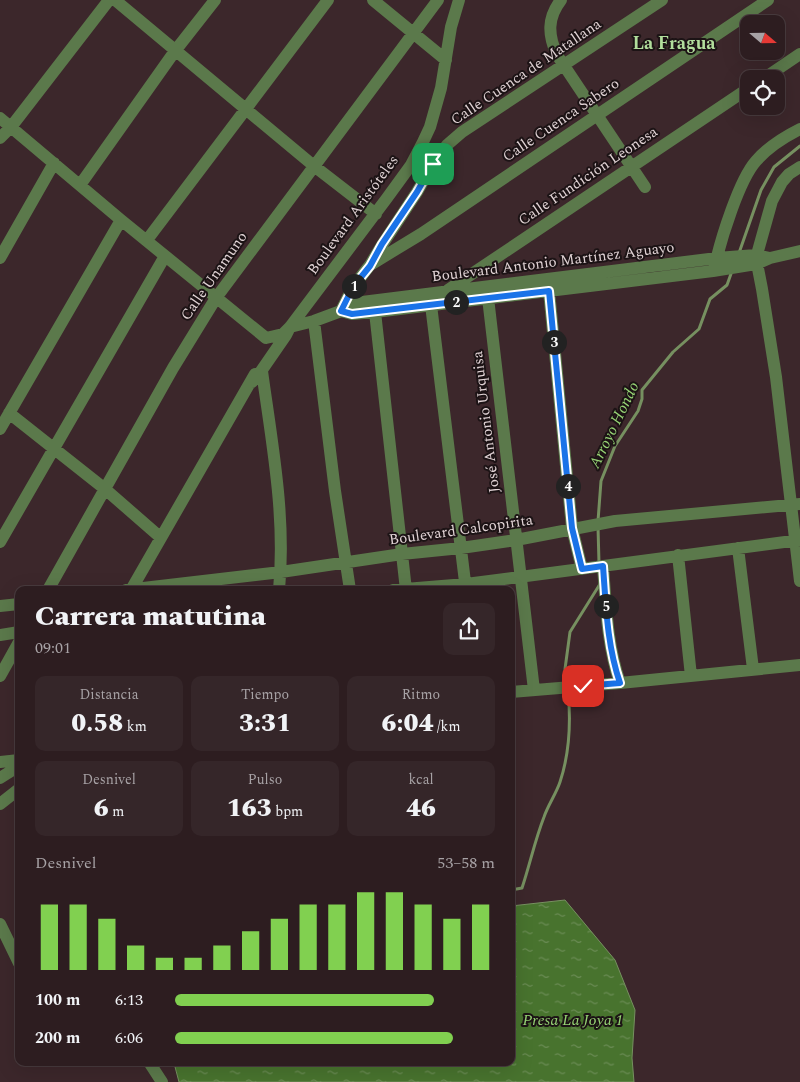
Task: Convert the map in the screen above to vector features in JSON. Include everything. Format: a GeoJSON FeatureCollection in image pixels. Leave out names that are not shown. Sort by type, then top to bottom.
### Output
{"type":"FeatureCollection","features":[{"type":"Feature","properties":{"kind":"street"},"geometry":{"type":"LineString","coordinates":[[0,138],[11,127],[109,0]]}},
{"type":"Feature","properties":{"kind":"street"},"geometry":{"type":"LineString","coordinates":[[115,0],[314,166],[376,214]]}},
{"type":"Feature","properties":{"kind":"street"},"geometry":{"type":"LineString","coordinates":[[80,185],[175,51],[215,0]]}},
{"type":"Feature","properties":{"kind":"street"},"geometry":{"type":"LineString","coordinates":[[147,240],[328,0]]}},
{"type":"Feature","properties":{"kind":"street"},"geometry":{"type":"LineString","coordinates":[[373,0],[446,60]]}},
{"type":"Feature","properties":{"kind":"street","name":"Calle Unamuno"},"geometry":{"type":"LineString","coordinates":[[50,586],[173,368],[216,298],[438,0]]}},
{"type":"Feature","properties":{"kind":"street","name":"Boulevard Aristóteles"},"geometry":{"type":"LineString","coordinates":[[252,382],[269,348],[266,338],[283,334],[290,327],[411,165],[430,127],[441,88],[451,27],[459,0]]}},
{"type":"Feature","properties":{"kind":"street"},"geometry":{"type":"LineString","coordinates":[[561,0],[549,24],[551,41],[563,66],[645,187]]}},
{"type":"Feature","properties":{"kind":"street","name":"Calle Cuenca de Matallana"},"geometry":{"type":"LineString","coordinates":[[341,311],[353,287],[370,266],[382,244],[447,145],[462,132],[662,0]]}},
{"type":"Feature","properties":{"kind":"street","name":"Calle Cuenca Sabero"},"geometry":{"type":"LineString","coordinates":[[370,266],[768,0]]}},
{"type":"Feature","properties":{"kind":"street"},"geometry":{"type":"LineString","coordinates":[[776,70],[800,54]]}},
{"type":"Feature","properties":{"kind":"street","name":"Calle Fundición Leonesa"},"geometry":{"type":"LineString","coordinates":[[446,291],[740,94]]}},
{"type":"Feature","properties":{"kind":"street"},"geometry":{"type":"LineString","coordinates":[[0,118],[266,338]]}},
{"type":"Feature","properties":{"kind":"street"},"geometry":{"type":"LineString","coordinates":[[714,271],[740,189],[747,173],[765,152],[800,129]]}},
{"type":"Feature","properties":{"kind":"street"},"geometry":{"type":"LineString","coordinates":[[0,258],[54,163]]}},
{"type":"Feature","properties":{"kind":"street"},"geometry":{"type":"LineString","coordinates":[[800,167],[789,174],[782,182],[743,261],[767,319],[796,504],[800,581]]}},
{"type":"Feature","properties":{"kind":"street"},"geometry":{"type":"LineString","coordinates":[[0,429],[121,220]]}},
{"type":"Feature","properties":{"kind":"street","name":"Boulevard Antonio Martínez Aguayo"},"geometry":{"type":"LineString","coordinates":[[341,311],[352,314],[375,312],[714,271],[743,261],[770,258],[800,251]]}},
{"type":"Feature","properties":{"kind":"street"},"geometry":{"type":"LineString","coordinates":[[0,542],[165,256]]}},
{"type":"Feature","properties":{"kind":"street","name":"Boulevard Antonio Martínez Aguayo"},"geometry":{"type":"LineString","coordinates":[[290,327],[341,311],[354,303],[717,258],[743,261]]}},
{"type":"Feature","properties":{"kind":"street"},"geometry":{"type":"LineString","coordinates":[[549,291],[572,528],[594,567],[614,665],[620,683]]}},
{"type":"Feature","properties":{"kind":"street","name":"José Antonio Urquisa"},"geometry":{"type":"LineString","coordinates":[[488,298],[534,690]]}},
{"type":"Feature","properties":{"kind":"street"},"geometry":{"type":"LineString","coordinates":[[431,305],[466,586]]}},
{"type":"Feature","properties":{"kind":"street"},"geometry":{"type":"LineString","coordinates":[[375,312],[402,554],[401,586]]}},
{"type":"Feature","properties":{"kind":"street"},"geometry":{"type":"LineString","coordinates":[[314,321],[335,491],[349,586]]}},
{"type":"Feature","properties":{"kind":"street","name":"Boulevard Aristóteles"},"geometry":{"type":"LineString","coordinates":[[133,586],[233,411],[252,382],[262,371],[290,327]]}},
{"type":"Feature","properties":{"kind":"street"},"geometry":{"type":"LineString","coordinates":[[262,371],[279,493],[281,522],[279,586]]}},
{"type":"Feature","properties":{"kind":"street"},"geometry":{"type":"LineString","coordinates":[[9,413],[105,489],[160,537]]}},
{"type":"Feature","properties":{"kind":"street","name":"Boulevard Calcopirita"},"geometry":{"type":"LineString","coordinates":[[181,586],[402,554],[516,540],[615,521],[796,504]]}},
{"type":"Feature","properties":{"kind":"street"},"geometry":{"type":"LineString","coordinates":[[471,586],[522,576],[798,540]]}},
{"type":"Feature","properties":{"kind":"street"},"geometry":{"type":"LineString","coordinates":[[738,548],[753,670]]}},
{"type":"Feature","properties":{"kind":"street"},"geometry":{"type":"LineString","coordinates":[[678,555],[691,676]]}},
{"type":"Feature","properties":{"kind":"street"},"geometry":{"type":"LineString","coordinates":[[0,606],[15,604]]}},
{"type":"Feature","properties":{"kind":"street"},"geometry":{"type":"LineString","coordinates":[[0,635],[15,633]]}},
{"type":"Feature","properties":{"kind":"street"},"geometry":{"type":"LineString","coordinates":[[0,676],[15,649]]}},
{"type":"Feature","properties":{"kind":"street"},"geometry":{"type":"LineString","coordinates":[[515,692],[800,665]]}},
{"type":"Feature","properties":{"kind":"street"},"geometry":{"type":"LineString","coordinates":[[0,762],[15,760]]}},
{"type":"Feature","properties":{"kind":"street"},"geometry":{"type":"LineString","coordinates":[[0,778],[15,769]]}},
{"type":"Feature","properties":{"kind":"street"},"geometry":{"type":"LineString","coordinates":[[0,804],[15,792]]}},
{"type":"Feature","properties":{"kind":"street"},"geometry":{"type":"LineString","coordinates":[[0,924],[15,955]]}},
{"type":"Feature","properties":{"kind":"street"},"geometry":{"type":"LineString","coordinates":[[152,1066],[162,1082]]}},
{"type":"Feature","properties":{"kind":"water","name":"Presa La Joya 1"},"geometry":{"type":"Polygon","coordinates":[[[565,900],[615,960],[635,1010],[632,1058],[634,1082],[179,1082],[175,1066],[515,1066],[515,906],[565,900]]]}},
{"type":"Feature","properties":{"kind":"waterway","name":"Arroyo Hondo"},"geometry":{"type":"LineString","coordinates":[[739,253],[761,190],[774,167],[800,146]]}},
{"type":"Feature","properties":{"kind":"waterway","name":"Arroyo Hondo"},"geometry":{"type":"LineString","coordinates":[[598,521],[601,481],[615,446],[638,411],[642,399],[642,390],[673,352],[699,329],[710,299],[727,285],[732,271]]}},
{"type":"Feature","properties":{"kind":"waterway","name":"Arroyo Hondo"},"geometry":{"type":"LineString","coordinates":[[598,527],[599,563]]}},
{"type":"Feature","properties":{"kind":"waterway","name":"Arroyo Hondo"},"geometry":{"type":"LineString","coordinates":[[567,684],[565,669],[570,632],[600,584]]}},
{"type":"Feature","properties":{"kind":"waterway","name":"Arroyo Hondo"},"geometry":{"type":"LineString","coordinates":[[515,889],[522,888],[541,826],[563,771],[569,736],[568,690]]}},
{"type":"Feature","properties":{"kind":"district","name":"La Fragua"},"geometry":{"type":"Point","coordinates":[674,43]}},
{"type":"Feature","properties":{"kind":"route"},"geometry":{"type":"LineString","coordinates":[[433,164],[370,266],[353,287],[341,311],[352,314],[549,291],[572,528],[582,569],[603,566],[608,636],[620,683],[583,686]]}}]}
